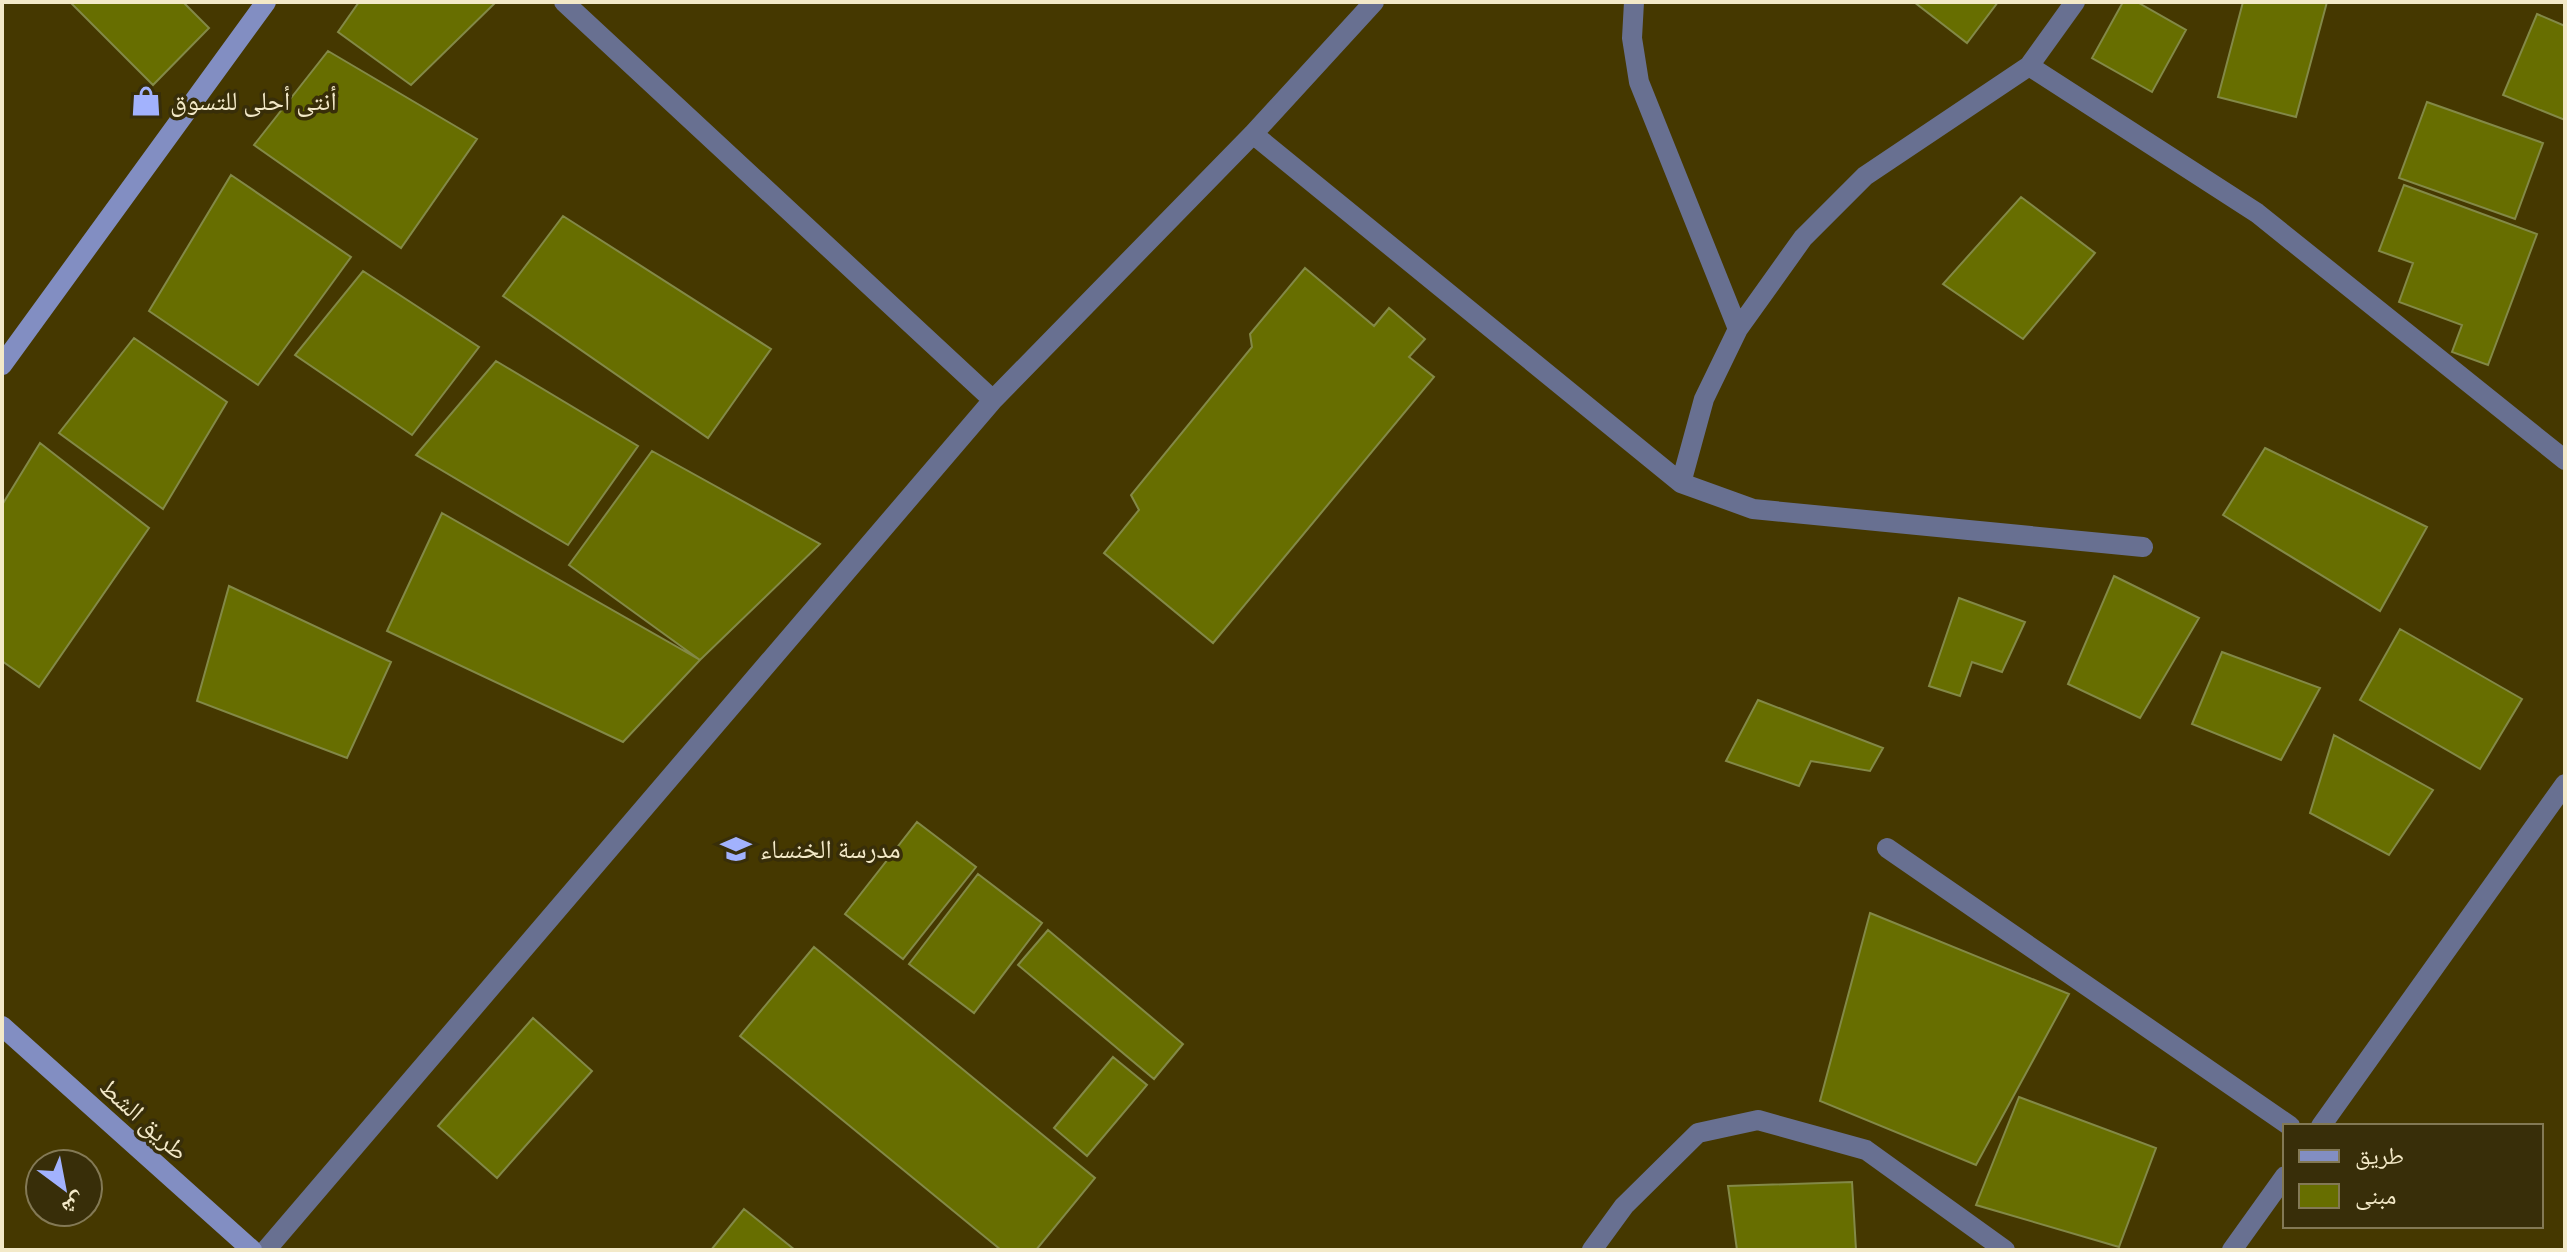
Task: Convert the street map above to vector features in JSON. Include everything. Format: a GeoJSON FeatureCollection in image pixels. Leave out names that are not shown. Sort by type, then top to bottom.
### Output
{"type":"FeatureCollection","features":[{"type":"Feature","properties":{"kind":"main road"},"geometry":{"type":"LineString","coordinates":[[2,365],[266,2]]}},
{"type":"Feature","properties":{"kind":"main road","name":"طريق الشط"},"geometry":{"type":"LineString","coordinates":[[2,1026],[252,1250]]}},
{"type":"Feature","properties":{"kind":"street"},"geometry":{"type":"LineString","coordinates":[[564,2],[993,400]]}},
{"type":"Feature","properties":{"kind":"street"},"geometry":{"type":"LineString","coordinates":[[266,1250],[993,400],[1253,134],[1374,2]]}},
{"type":"Feature","properties":{"kind":"street"},"geometry":{"type":"LineString","coordinates":[[1634,2],[1632,38],[1639,82],[1738,329]]}},
{"type":"Feature","properties":{"kind":"street"},"geometry":{"type":"LineString","coordinates":[[1681,483],[1704,399],[1738,329],[1803,238],[1865,176],[2029,66],[2075,2]]}},
{"type":"Feature","properties":{"kind":"street"},"geometry":{"type":"LineString","coordinates":[[2029,66],[2257,213],[2565,460]]}},
{"type":"Feature","properties":{"kind":"street"},"geometry":{"type":"LineString","coordinates":[[1253,134],[1681,483],[1753,509],[2143,547]]}},
{"type":"Feature","properties":{"kind":"street"},"geometry":{"type":"LineString","coordinates":[[2322,1124],[2565,784]]}},
{"type":"Feature","properties":{"kind":"street"},"geometry":{"type":"LineString","coordinates":[[1887,848],[2287,1124]]}},
{"type":"Feature","properties":{"kind":"street"},"geometry":{"type":"LineString","coordinates":[[1592,1250],[1624,1206],[1698,1133],[1758,1120],[1866,1150],[2005,1250]]}},
{"type":"Feature","properties":{"kind":"street"},"geometry":{"type":"LineString","coordinates":[[2232,1250],[2283,1179]]}},
{"type":"Feature","properties":{"kind":"building"},"geometry":{"type":"Polygon","coordinates":[[[70,2],[183,2],[209,28],[153,85],[70,2]]]}},
{"type":"Feature","properties":{"kind":"building"},"geometry":{"type":"Polygon","coordinates":[[[359,2],[496,2],[411,85],[338,32],[359,2]]]}},
{"type":"Feature","properties":{"kind":"building"},"geometry":{"type":"Polygon","coordinates":[[[1914,2],[1998,2],[1967,43],[1914,2]]]}},
{"type":"Feature","properties":{"kind":"building"},"geometry":{"type":"Polygon","coordinates":[[[2123,2],[2137,2],[2186,30],[2152,92],[2092,58],[2123,2]]]}},
{"type":"Feature","properties":{"kind":"building"},"geometry":{"type":"Polygon","coordinates":[[[2243,2],[2327,2],[2296,117],[2218,97],[2243,2]]]}},
{"type":"Feature","properties":{"kind":"building"},"geometry":{"type":"Polygon","coordinates":[[[2537,14],[2565,26],[2565,120],[2503,95],[2537,14]]]}},
{"type":"Feature","properties":{"kind":"building"},"geometry":{"type":"Polygon","coordinates":[[[328,51],[477,139],[401,248],[254,145],[328,51]]]}},
{"type":"Feature","properties":{"kind":"building"},"geometry":{"type":"Polygon","coordinates":[[[2427,102],[2543,143],[2515,219],[2399,178],[2427,102]]]}},
{"type":"Feature","properties":{"kind":"building"},"geometry":{"type":"Polygon","coordinates":[[[231,175],[351,257],[258,385],[149,311],[231,175]]]}},
{"type":"Feature","properties":{"kind":"building"},"geometry":{"type":"Polygon","coordinates":[[[2404,185],[2537,234],[2488,365],[2452,352],[2462,325],[2399,302],[2413,263],[2379,251],[2404,185]]]}},
{"type":"Feature","properties":{"kind":"building"},"geometry":{"type":"Polygon","coordinates":[[[2021,197],[2095,253],[2023,339],[1943,284],[2021,197]]]}},
{"type":"Feature","properties":{"kind":"building"},"geometry":{"type":"Polygon","coordinates":[[[563,216],[771,349],[708,438],[503,296],[563,216]]]}},
{"type":"Feature","properties":{"kind":"building"},"geometry":{"type":"Polygon","coordinates":[[[1305,268],[1374,326],[1389,308],[1425,339],[1409,357],[1434,377],[1213,643],[1104,553],[1139,510],[1131,495],[1252,347],[1250,334],[1305,268]]]}},
{"type":"Feature","properties":{"kind":"building"},"geometry":{"type":"Polygon","coordinates":[[[363,271],[479,347],[412,435],[295,355],[363,271]]]}},
{"type":"Feature","properties":{"kind":"building"},"geometry":{"type":"Polygon","coordinates":[[[134,338],[227,402],[163,509],[59,433],[134,338]]]}},
{"type":"Feature","properties":{"kind":"building"},"geometry":{"type":"Polygon","coordinates":[[[496,361],[638,446],[568,545],[416,455],[496,361]]]}},
{"type":"Feature","properties":{"kind":"building"},"geometry":{"type":"Polygon","coordinates":[[[40,443],[149,528],[39,687],[2,661],[2,505],[40,443]]]}},
{"type":"Feature","properties":{"kind":"building"},"geometry":{"type":"Polygon","coordinates":[[[2265,448],[2427,527],[2380,611],[2223,515],[2265,448]]]}},
{"type":"Feature","properties":{"kind":"building"},"geometry":{"type":"Polygon","coordinates":[[[652,451],[820,544],[700,660],[569,565],[652,451]]]}},
{"type":"Feature","properties":{"kind":"building"},"geometry":{"type":"Polygon","coordinates":[[[442,513],[700,660],[623,742],[387,631],[442,513]]]}},
{"type":"Feature","properties":{"kind":"building"},"geometry":{"type":"Polygon","coordinates":[[[2114,576],[2199,618],[2140,718],[2068,684],[2114,576]]]}},
{"type":"Feature","properties":{"kind":"building"},"geometry":{"type":"Polygon","coordinates":[[[229,586],[391,662],[347,758],[197,701],[229,586]]]}},
{"type":"Feature","properties":{"kind":"building"},"geometry":{"type":"Polygon","coordinates":[[[1959,598],[2025,622],[2002,672],[1972,662],[1960,696],[1929,686],[1959,598]]]}},
{"type":"Feature","properties":{"kind":"building"},"geometry":{"type":"Polygon","coordinates":[[[2400,629],[2522,699],[2480,769],[2360,700],[2400,629]]]}},
{"type":"Feature","properties":{"kind":"building"},"geometry":{"type":"Polygon","coordinates":[[[2222,652],[2320,688],[2281,760],[2192,724],[2222,652]]]}},
{"type":"Feature","properties":{"kind":"building"},"geometry":{"type":"Polygon","coordinates":[[[1758,700],[1883,748],[1870,771],[1811,761],[1799,786],[1726,761],[1758,700]]]}},
{"type":"Feature","properties":{"kind":"building"},"geometry":{"type":"Polygon","coordinates":[[[2334,735],[2433,790],[2389,855],[2310,813],[2334,735]]]}},
{"type":"Feature","properties":{"kind":"building"},"geometry":{"type":"Polygon","coordinates":[[[917,822],[976,867],[903,959],[845,914],[917,822]]]}},
{"type":"Feature","properties":{"kind":"building"},"geometry":{"type":"Polygon","coordinates":[[[978,874],[1042,923],[974,1013],[909,964],[978,874]]]}},
{"type":"Feature","properties":{"kind":"building"},"geometry":{"type":"Polygon","coordinates":[[[1870,913],[2069,994],[1976,1165],[1820,1101],[1870,913]]]}},
{"type":"Feature","properties":{"kind":"building"},"geometry":{"type":"Polygon","coordinates":[[[1048,930],[1183,1044],[1154,1079],[1018,965],[1048,930]]]}},
{"type":"Feature","properties":{"kind":"building"},"geometry":{"type":"Polygon","coordinates":[[[814,947],[1095,1178],[1036,1250],[1001,1250],[740,1036],[814,947]]]}},
{"type":"Feature","properties":{"kind":"building"},"geometry":{"type":"Polygon","coordinates":[[[533,1018],[592,1071],[497,1178],[438,1126],[533,1018]]]}},
{"type":"Feature","properties":{"kind":"building"},"geometry":{"type":"Polygon","coordinates":[[[1113,1057],[1147,1085],[1087,1156],[1054,1128],[1113,1057]]]}},
{"type":"Feature","properties":{"kind":"building"},"geometry":{"type":"Polygon","coordinates":[[[2019,1097],[2156,1148],[2119,1247],[1976,1205],[2019,1097]]]}},
{"type":"Feature","properties":{"kind":"building"},"geometry":{"type":"Polygon","coordinates":[[[1852,1182],[1856,1250],[1737,1250],[1728,1186],[1852,1182]]]}},
{"type":"Feature","properties":{"kind":"building"},"geometry":{"type":"Polygon","coordinates":[[[744,1209],[795,1250],[711,1250],[744,1209]]]}},
{"type":"Feature","properties":{"kind":"place","name":"أنتى أحلى للتسوق"},"geometry":{"type":"Point","coordinates":[146,101]}},
{"type":"Feature","properties":{"kind":"place","name":"مدرسة الخنساء"},"geometry":{"type":"Point","coordinates":[736,849]}}]}
